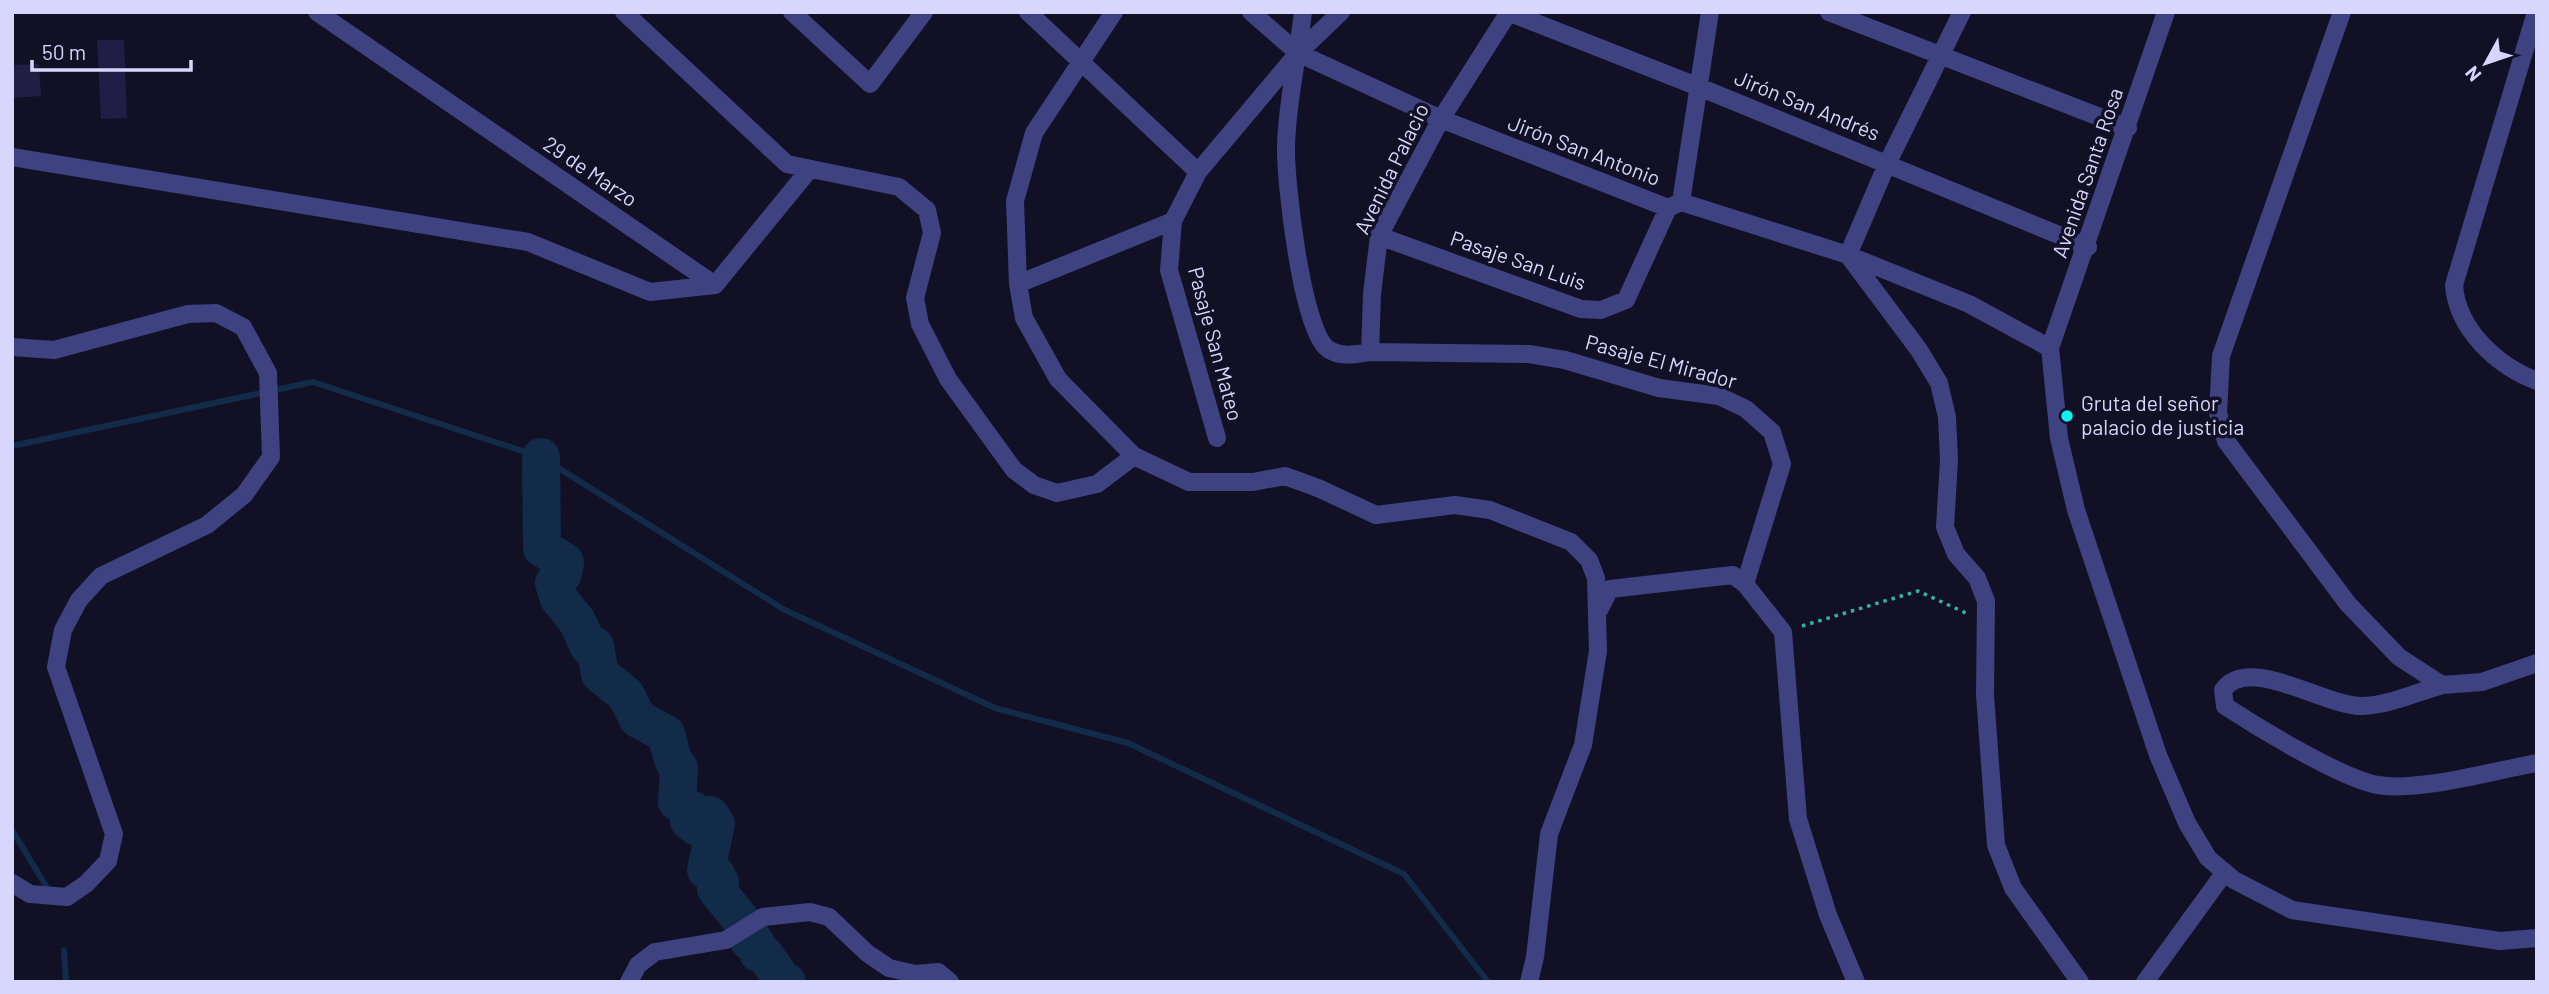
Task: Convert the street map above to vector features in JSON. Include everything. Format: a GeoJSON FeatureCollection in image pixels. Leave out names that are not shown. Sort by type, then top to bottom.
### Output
{"type":"FeatureCollection","features":[{"type":"Feature","properties":{"kind":"street","name":"29 de Marzo"},"geometry":{"type":"LineString","coordinates":[[317,12],[715,285]]}},
{"type":"Feature","properties":{"kind":"street"},"geometry":{"type":"LineString","coordinates":[[624,12],[787,164],[899,187],[927,210],[932,233],[915,298],[920,324],[948,379],[1014,470],[1034,485],[1057,493],[1097,484],[1133,456]]}},
{"type":"Feature","properties":{"kind":"street"},"geometry":{"type":"LineString","coordinates":[[792,12],[870,84],[924,12]]}},
{"type":"Feature","properties":{"kind":"street"},"geometry":{"type":"LineString","coordinates":[[1028,12],[1198,172]]}},
{"type":"Feature","properties":{"kind":"street"},"geometry":{"type":"LineString","coordinates":[[1115,12],[1034,133],[1015,201],[1018,284],[1024,318],[1058,379],[1133,456],[1189,482],[1253,482],[1285,476],[1318,488],[1376,516],[1455,505],[1490,510],[1540,527],[1571,542],[1589,560],[1596,578],[1598,651],[1583,745],[1549,834],[1535,957],[1529,982]]}},
{"type":"Feature","properties":{"kind":"street","name":"Jirón San Antonio"},"geometry":{"type":"LineString","coordinates":[[1251,12],[1298,52],[1441,119],[1674,205],[1848,255],[1969,304],[2050,348]]}},
{"type":"Feature","properties":{"kind":"street"},"geometry":{"type":"LineString","coordinates":[[1303,12],[1286,145],[1289,199],[1309,314],[1325,347],[1336,354],[1370,352]]}},
{"type":"Feature","properties":{"kind":"street"},"geometry":{"type":"LineString","coordinates":[[1018,284],[1173,221],[1198,172],[1298,52],[1341,12]]}},
{"type":"Feature","properties":{"kind":"street","name":"Jirón San Andrés"},"geometry":{"type":"LineString","coordinates":[[1508,12],[1699,86],[2088,247]]}},
{"type":"Feature","properties":{"kind":"street","name":"Avenida Palacio"},"geometry":{"type":"LineString","coordinates":[[1370,352],[1372,294],[1379,236],[1441,119],[1508,12]]}},
{"type":"Feature","properties":{"kind":"street","name":"Pasaje San Luis"},"geometry":{"type":"LineString","coordinates":[[1379,236],[1581,309],[1601,310],[1626,300],[1674,205],[1699,86],[1710,12]]}},
{"type":"Feature","properties":{"kind":"street"},"geometry":{"type":"LineString","coordinates":[[1829,12],[1940,58],[2128,128]]}},
{"type":"Feature","properties":{"kind":"street"},"geometry":{"type":"LineString","coordinates":[[1962,12],[1887,164],[1848,255],[1919,350],[1939,383],[1947,417],[1949,460],[1945,527],[1956,554],[1976,578],[1986,601],[1985,695],[1996,845],[2013,888],[2080,982]]}},
{"type":"Feature","properties":{"kind":"street"},"geometry":{"type":"LineString","coordinates":[[2342,12],[2221,356],[2218,413],[2227,441],[2348,604],[2399,657],[2442,685]]}},
{"type":"Feature","properties":{"kind":"street"},"geometry":{"type":"LineString","coordinates":[[2536,12],[2454,285],[2456,306],[2465,323],[2488,349],[2521,375],[2537,381]]}},
{"type":"Feature","properties":{"kind":"street","name":"Avenida Santa Rosa"},"geometry":{"type":"LineString","coordinates":[[2050,348],[2088,247],[2165,13]]}},
{"type":"Feature","properties":{"kind":"street"},"geometry":{"type":"LineString","coordinates":[[12,157],[528,242],[650,292],[715,285],[809,170]]}},
{"type":"Feature","properties":{"kind":"street","name":"Pasaje San Mateo"},"geometry":{"type":"LineString","coordinates":[[1173,221],[1169,270],[1217,438]]}},
{"type":"Feature","properties":{"kind":"street"},"geometry":{"type":"LineString","coordinates":[[12,346],[54,349],[188,314],[216,313],[243,327],[268,373],[271,457],[244,495],[207,525],[101,576],[79,600],[63,630],[56,667],[114,834],[108,861],[86,884],[67,897],[30,894],[12,883]]}},
{"type":"Feature","properties":{"kind":"street"},"geometry":{"type":"LineString","coordinates":[[2050,348],[2059,438],[2076,510],[2158,755],[2187,823],[2208,858],[2264,897],[2292,910],[2500,941],[2537,938]]}},
{"type":"Feature","properties":{"kind":"street","name":"Pasaje El Mirador"},"geometry":{"type":"LineString","coordinates":[[1370,352],[1529,354],[1565,360],[1659,388],[1719,396],[1746,409],[1772,432],[1782,464],[1745,584]]}},
{"type":"Feature","properties":{"kind":"street"},"geometry":{"type":"LineString","coordinates":[[1598,613],[1610,589],[1733,575],[1745,584],[1783,632],[1798,819],[1828,915],[1856,982]]}},
{"type":"Feature","properties":{"kind":"street"},"geometry":{"type":"LineString","coordinates":[[2537,663],[2482,682],[2442,685],[2365,706],[2343,704],[2247,675],[2229,682],[2223,691],[2225,706],[2252,724],[2357,778],[2377,785],[2409,786],[2537,763]]}},
{"type":"Feature","properties":{"kind":"street"},"geometry":{"type":"LineString","coordinates":[[2145,982],[2225,872]]}},
{"type":"Feature","properties":{"kind":"street"},"geometry":{"type":"LineString","coordinates":[[629,982],[638,965],[655,952],[726,940],[763,917],[810,912],[829,917],[867,953],[889,968],[915,974],[938,972],[950,982]]}},
{"type":"Feature","properties":{"kind":"path"},"geometry":{"type":"LineString","coordinates":[[1783,632],[1918,591],[1987,623]]}},
{"type":"Feature","properties":{"kind":"building"},"geometry":{"type":"Polygon","coordinates":[[[97,40],[124,40],[127,118],[101,119],[97,40]]]}},
{"type":"Feature","properties":{"kind":"building"},"geometry":{"type":"Polygon","coordinates":[[[39,64],[41,96],[12,98],[12,65],[39,64]]]}},
{"type":"Feature","properties":{"kind":"waterway"},"geometry":{"type":"LineString","coordinates":[[12,446],[313,382],[541,457],[783,609],[995,708],[1128,743],[1404,874],[1488,982]]}},
{"type":"Feature","properties":{"kind":"waterway"},"geometry":{"type":"LineString","coordinates":[[541,457],[542,548],[565,562],[563,574],[554,583],[559,599],[577,621],[589,647],[595,646],[600,674],[626,695],[638,719],[666,734],[673,760],[679,768],[677,802],[694,811],[689,821],[697,827],[710,815],[716,824],[706,870],[715,873],[720,882],[716,889],[749,930],[749,941],[756,943],[758,953],[765,955],[783,981],[787,982]]}},
{"type":"Feature","properties":{"kind":"waterway"},"geometry":{"type":"LineString","coordinates":[[12,830],[49,891]]}},
{"type":"Feature","properties":{"kind":"waterway"},"geometry":{"type":"LineString","coordinates":[[64,950],[66,982]]}},
{"type":"Feature","properties":{"kind":"place","name":"Gruta del señor palacio de justicia"},"geometry":{"type":"Point","coordinates":[2067,416]}}]}
